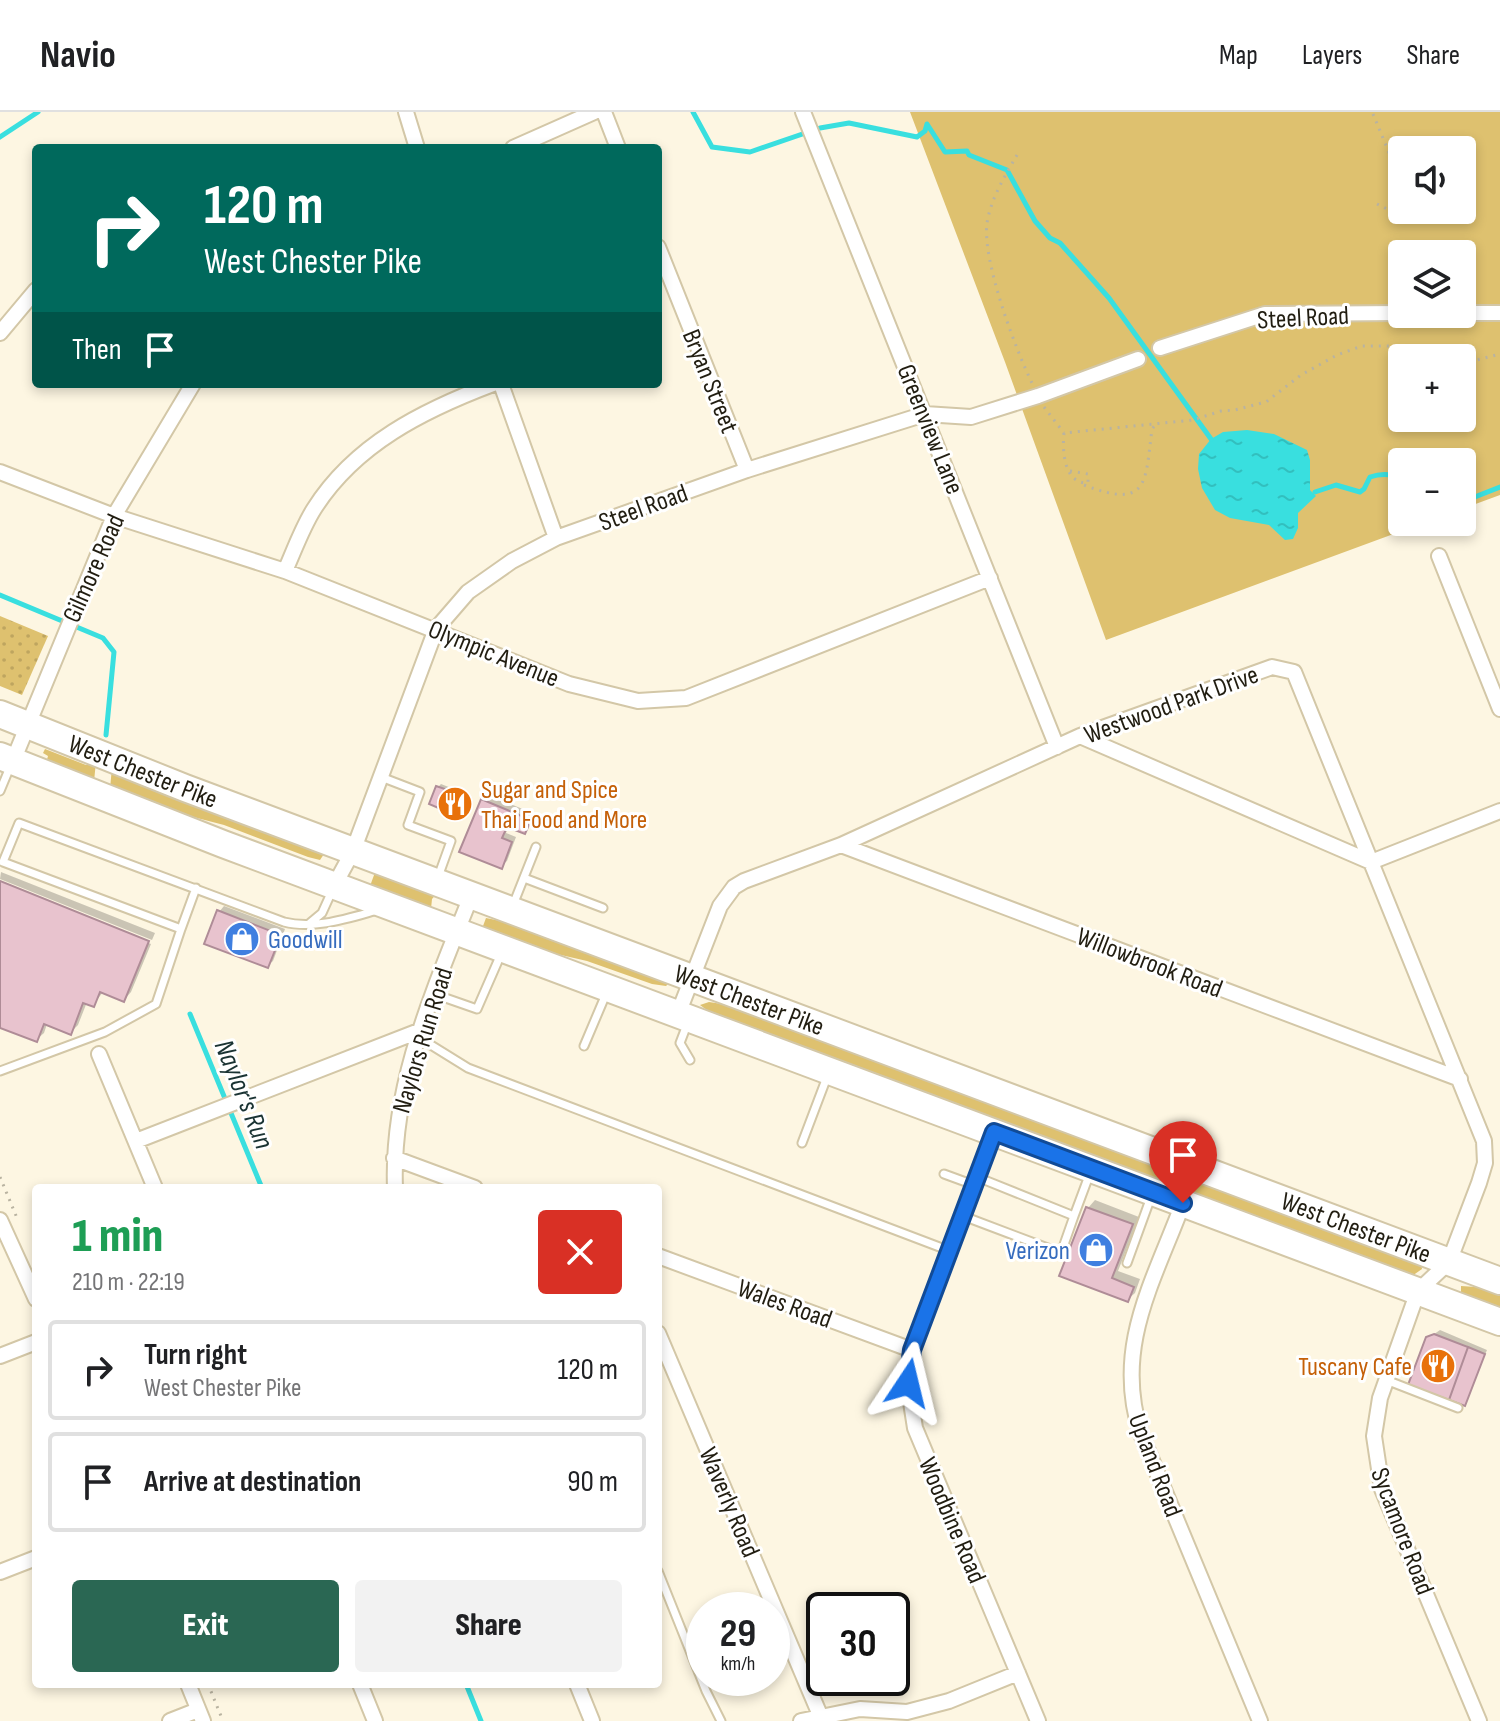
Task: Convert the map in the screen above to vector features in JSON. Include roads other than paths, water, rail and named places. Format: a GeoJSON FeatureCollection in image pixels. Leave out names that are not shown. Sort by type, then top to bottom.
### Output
{"type":"FeatureCollection","features":[{"type":"Feature","properties":{"kind":"highway","name":"West Chester Pike"},"geometry":{"type":"LineString","coordinates":[[0,714],[471,896],[1500,1281]]}},
{"type":"Feature","properties":{"kind":"highway","name":"West Chester Pike"},"geometry":{"type":"LineString","coordinates":[[6,758],[334,886],[1500,1322]]}},
{"type":"Feature","properties":{"kind":"street"},"geometry":{"type":"LineString","coordinates":[[406,112],[416,144]]}},
{"type":"Feature","properties":{"kind":"street"},"geometry":{"type":"LineString","coordinates":[[522,144],[594,112]]}},
{"type":"Feature","properties":{"kind":"street"},"geometry":{"type":"LineString","coordinates":[[604,112],[616,144]]}},
{"type":"Feature","properties":{"kind":"street","name":"Greenview Lane"},"geometry":{"type":"LineString","coordinates":[[804,114],[1057,747]]}},
{"type":"Feature","properties":{"kind":"street","name":"Bryan Street"},"geometry":{"type":"LineString","coordinates":[[662,257],[747,470]]}},
{"type":"Feature","properties":{"kind":"street"},"geometry":{"type":"LineString","coordinates":[[0,333],[32,295]]}},
{"type":"Feature","properties":{"kind":"street","name":"Steel Road"},"geometry":{"type":"LineString","coordinates":[[1160,348],[1265,314],[1388,313]]}},
{"type":"Feature","properties":{"kind":"street"},"geometry":{"type":"LineString","coordinates":[[1476,313],[1500,313]]}},
{"type":"Feature","properties":{"kind":"street","name":"Steel Road"},"geometry":{"type":"LineString","coordinates":[[334,886],[353,851],[436,629],[468,592],[512,561],[556,538],[747,470],[925,414],[971,417],[1138,359]]}},
{"type":"Feature","properties":{"kind":"street","name":"Gilmore Road"},"geometry":{"type":"LineString","coordinates":[[6,758],[26,725],[114,516],[191,388]]}},
{"type":"Feature","properties":{"kind":"street"},"geometry":{"type":"LineString","coordinates":[[285,571],[314,510],[339,478],[387,434],[441,404],[483,388]]}},
{"type":"Feature","properties":{"kind":"street"},"geometry":{"type":"LineString","coordinates":[[502,388],[556,538]]}},
{"type":"Feature","properties":{"kind":"street","name":"Olympic Avenue"},"geometry":{"type":"LineString","coordinates":[[0,472],[114,516],[285,571],[569,684],[638,701],[686,698],[990,578]]}},
{"type":"Feature","properties":{"kind":"street"},"geometry":{"type":"LineString","coordinates":[[1439,556],[1500,709]]}},
{"type":"Feature","properties":{"kind":"street","name":"Westwood Park Drive"},"geometry":{"type":"LineString","coordinates":[[684,1016],[692,978],[720,906],[734,887],[744,881],[841,845],[1080,736],[1272,667],[1294,672],[1481,1130],[1485,1163],[1449,1262],[1418,1291]]}},
{"type":"Feature","properties":{"kind":"street"},"geometry":{"type":"LineString","coordinates":[[1080,736],[1371,862],[1500,811]]}},
{"type":"Feature","properties":{"kind":"street","name":"Willowbrook Road"},"geometry":{"type":"LineString","coordinates":[[841,845],[1460,1079]]}},
{"type":"Feature","properties":{"kind":"street","name":"Naylors Run Road"},"geometry":{"type":"LineString","coordinates":[[395,1184],[397,1118],[418,1034],[471,896]]}},
{"type":"Feature","properties":{"kind":"street"},"geometry":{"type":"LineString","coordinates":[[136,1141],[418,1034]]}},
{"type":"Feature","properties":{"kind":"street"},"geometry":{"type":"LineString","coordinates":[[99,1054],[153,1184]]}},
{"type":"Feature","properties":{"kind":"street","name":"Woodbine Road"},"geometry":{"type":"LineString","coordinates":[[994,1132],[912,1350],[908,1383],[915,1428],[1038,1721]]}},
{"type":"Feature","properties":{"kind":"street"},"geometry":{"type":"LineString","coordinates":[[394,1158],[464,1184]]}},
{"type":"Feature","properties":{"kind":"street","name":"Upland Road"},"geometry":{"type":"LineString","coordinates":[[1183,1203],[1135,1332],[1130,1366],[1132,1401],[1141,1434],[1260,1721]]}},
{"type":"Feature","properties":{"kind":"street"},"geometry":{"type":"LineString","coordinates":[[0,1220],[32,1290]]}},
{"type":"Feature","properties":{"kind":"street","name":"Wales Road"},"geometry":{"type":"LineString","coordinates":[[662,1257],[912,1350]]}},
{"type":"Feature","properties":{"kind":"street","name":"Sycamore Road"},"geometry":{"type":"LineString","coordinates":[[1418,1291],[1376,1417],[1374,1436],[1380,1480],[1479,1721]]}},
{"type":"Feature","properties":{"kind":"street","name":"Waverly Road"},"geometry":{"type":"LineString","coordinates":[[662,1342],[820,1715]]}},
{"type":"Feature","properties":{"kind":"street"},"geometry":{"type":"LineString","coordinates":[[0,1356],[32,1344]]}},
{"type":"Feature","properties":{"kind":"street"},"geometry":{"type":"LineString","coordinates":[[0,1572],[32,1560]]}},
{"type":"Feature","properties":{"kind":"street"},"geometry":{"type":"LineString","coordinates":[[801,1721],[860,1709],[907,1712],[949,1701],[1018,1673]]}},
{"type":"Feature","properties":{"kind":"street"},"geometry":{"type":"LineString","coordinates":[[170,1721],[201,1715],[190,1688]]}},
{"type":"Feature","properties":{"kind":"street"},"geometry":{"type":"LineString","coordinates":[[362,1688],[375,1721]]}},
{"type":"Feature","properties":{"kind":"street"},"geometry":{"type":"LineString","coordinates":[[579,1688],[592,1721]]}},
{"type":"Feature","properties":{"kind":"lane"},"geometry":{"type":"LineString","coordinates":[[0,791],[6,758]]}},
{"type":"Feature","properties":{"kind":"lane"},"geometry":{"type":"LineString","coordinates":[[381,777],[420,792],[408,825],[451,841],[436,882]]}},
{"type":"Feature","properties":{"kind":"lane"},"geometry":{"type":"LineString","coordinates":[[181,929],[1,861],[19,823],[284,922],[333,922],[392,907]]}},
{"type":"Feature","properties":{"kind":"lane"},"geometry":{"type":"LineString","coordinates":[[511,910],[536,847]]}},
{"type":"Feature","properties":{"kind":"lane"},"geometry":{"type":"LineString","coordinates":[[524,878],[603,908]]}},
{"type":"Feature","properties":{"kind":"lane"},"geometry":{"type":"LineString","coordinates":[[310,923],[322,913],[334,886]]}},
{"type":"Feature","properties":{"kind":"lane"},"geometry":{"type":"LineString","coordinates":[[0,1071],[105,1032],[156,1004],[196,888]]}},
{"type":"Feature","properties":{"kind":"lane"},"geometry":{"type":"LineString","coordinates":[[434,994],[477,1009],[503,949]]}},
{"type":"Feature","properties":{"kind":"lane"},"geometry":{"type":"LineString","coordinates":[[584,1046],[608,988]]}},
{"type":"Feature","properties":{"kind":"lane"},"geometry":{"type":"LineString","coordinates":[[684,1016],[680,1043],[690,1060]]}},
{"type":"Feature","properties":{"kind":"lane"},"geometry":{"type":"LineString","coordinates":[[418,1034],[468,1068],[950,1251]]}},
{"type":"Feature","properties":{"kind":"lane"},"geometry":{"type":"LineString","coordinates":[[802,1143],[829,1071]]}},
{"type":"Feature","properties":{"kind":"lane"},"geometry":{"type":"LineString","coordinates":[[963,1216],[1061,1253],[1091,1169]]}},
{"type":"Feature","properties":{"kind":"lane"},"geometry":{"type":"LineString","coordinates":[[944,1174],[976,1181],[1074,1216]]}},
{"type":"Feature","properties":{"kind":"lane"},"geometry":{"type":"LineString","coordinates":[[1127,1263],[1153,1192]]}},
{"type":"Feature","properties":{"kind":"lane"},"geometry":{"type":"LineString","coordinates":[[1386,1380],[1458,1408]]}},
{"type":"Feature","properties":{"kind":"lane"},"geometry":{"type":"LineString","coordinates":[[662,1581],[721,1721]]}},
{"type":"Feature","properties":{"kind":"water"},"geometry":{"type":"Polygon","coordinates":[[[1247,430],[1274,434],[1307,450],[1310,490],[1316,496],[1298,513],[1298,528],[1293,539],[1285,540],[1269,525],[1230,518],[1215,510],[1202,488],[1199,454],[1211,439],[1223,432],[1247,430]]]}},
{"type":"Feature","properties":{"kind":"waterway"},"geometry":{"type":"LineString","coordinates":[[0,137],[38,112]]}},
{"type":"Feature","properties":{"kind":"waterway"},"geometry":{"type":"LineString","coordinates":[[693,112],[712,147],[750,152],[820,128],[849,123],[917,137],[925,131],[927,124],[945,152],[967,151],[969,155],[1007,170],[1035,221],[1050,238],[1060,243],[1109,298],[1211,439]]}},
{"type":"Feature","properties":{"kind":"waterway"},"geometry":{"type":"LineString","coordinates":[[1315,492],[1336,485],[1360,492],[1370,477],[1388,475]]}},
{"type":"Feature","properties":{"kind":"waterway"},"geometry":{"type":"LineString","coordinates":[[1476,496],[1500,487]]}},
{"type":"Feature","properties":{"kind":"waterway","name":"Naylor's Run"},"geometry":{"type":"LineString","coordinates":[[0,595],[103,638],[114,652],[106,735]]}},
{"type":"Feature","properties":{"kind":"waterway","name":"Naylor's Run"},"geometry":{"type":"LineString","coordinates":[[190,1014],[260,1184]]}},
{"type":"Feature","properties":{"kind":"waterway","name":"Naylor's Run"},"geometry":{"type":"LineString","coordinates":[[468,1688],[481,1721]]}},
{"type":"Feature","properties":{"kind":"place","name":"Sugar and Spice Thai Food and More"},"geometry":{"type":"Point","coordinates":[455,804]}},
{"type":"Feature","properties":{"kind":"place","name":"Goodwill"},"geometry":{"type":"Point","coordinates":[242,939]}},
{"type":"Feature","properties":{"kind":"place","name":"Verizon"},"geometry":{"type":"Point","coordinates":[1096,1250]}},
{"type":"Feature","properties":{"kind":"place","name":"Tuscany Cafe"},"geometry":{"type":"Point","coordinates":[1438,1366]}}]}
